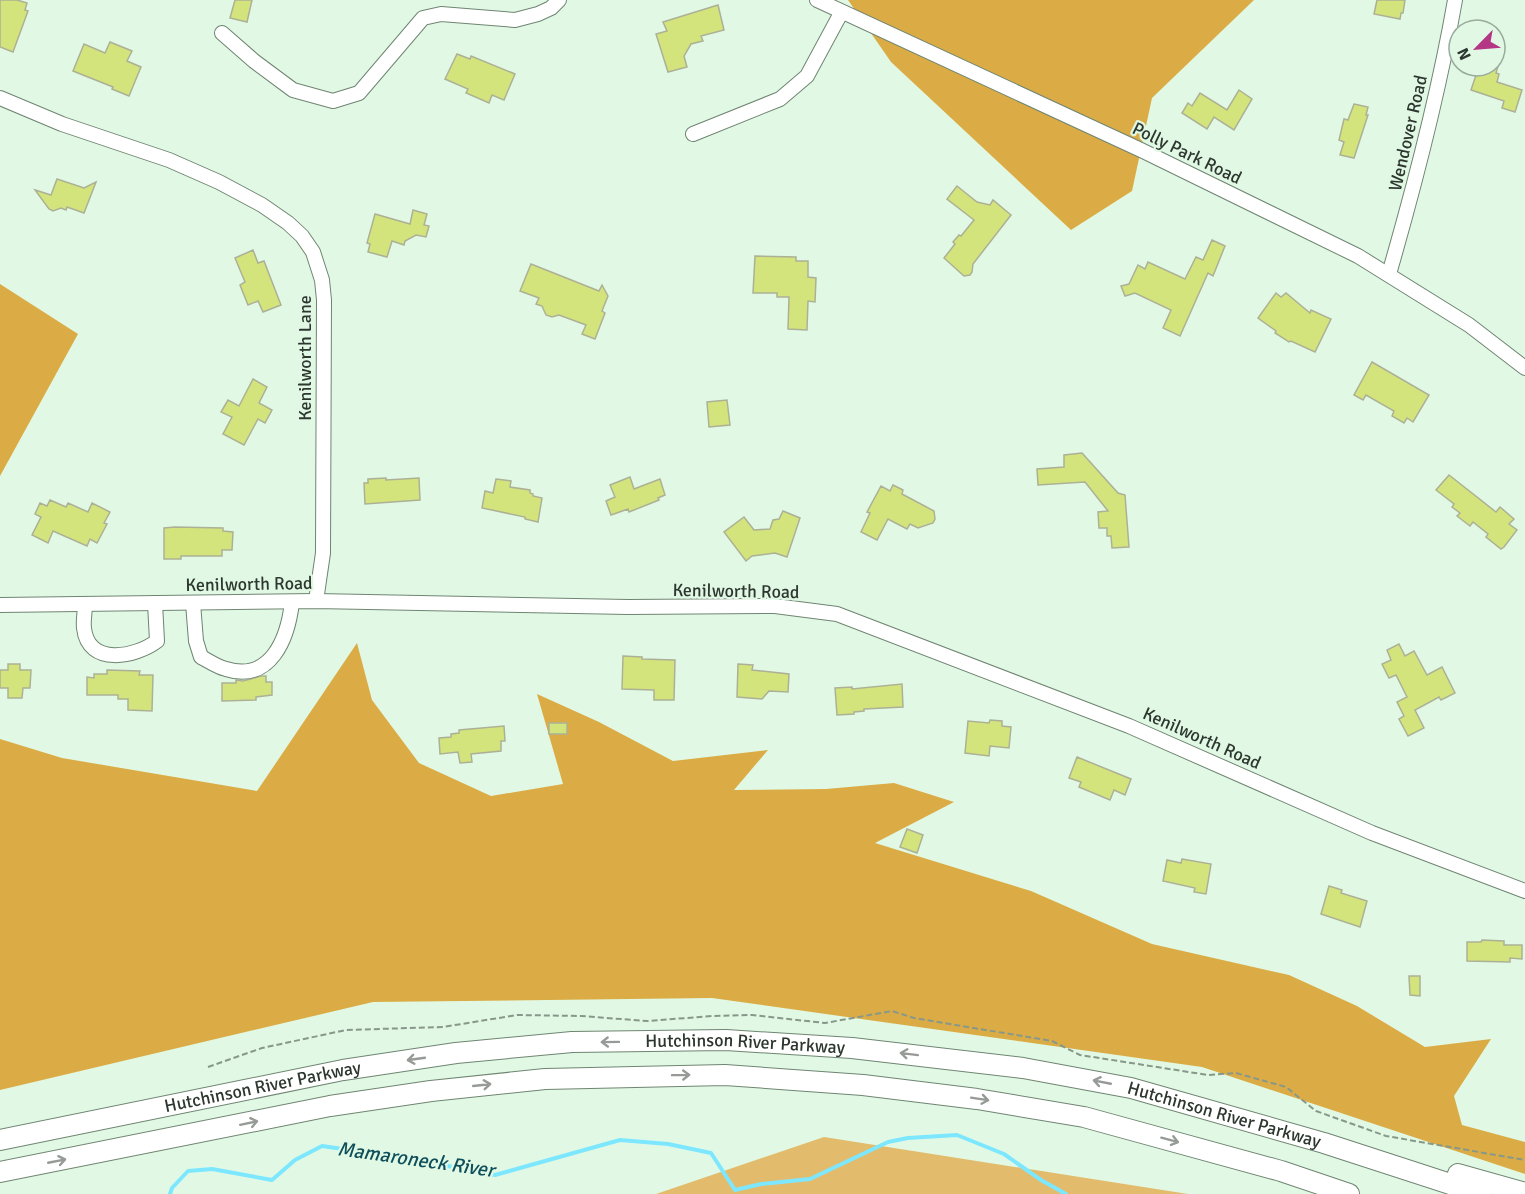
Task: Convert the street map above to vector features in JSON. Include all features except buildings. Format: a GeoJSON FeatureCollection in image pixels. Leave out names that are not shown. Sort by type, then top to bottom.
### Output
{"type":"FeatureCollection","features":[{"type":"Feature","properties":{"kind":"highway","name":"Hutchinson River Parkway"},"geometry":{"type":"LineString","coordinates":[[0,1140],[332,1072],[456,1053],[572,1042],[726,1040],[852,1048],[1023,1068],[1131,1088],[1324,1143],[1480,1194]]}},
{"type":"Feature","properties":{"kind":"highway","name":"Hutchinson River Parkway"},"geometry":{"type":"LineString","coordinates":[[0,1172],[330,1106],[381,1098],[514,1082],[638,1076],[736,1076],[863,1085],[977,1099],[1084,1117],[1281,1171],[1349,1194]]}},
{"type":"Feature","properties":{"kind":"highway"},"geometry":{"type":"LineString","coordinates":[[1324,1143],[1475,1178],[1525,1193]]}},
{"type":"Feature","properties":{"kind":"highway"},"geometry":{"type":"LineString","coordinates":[[1199,1148],[1318,1194]]}},
{"type":"Feature","properties":{"kind":"street"},"geometry":{"type":"LineString","coordinates":[[222,33],[292,90],[333,100],[359,93],[423,18],[441,14],[515,20],[538,14],[551,8],[559,0]]}},
{"type":"Feature","properties":{"kind":"street","name":"Polly Park Road"},"geometry":{"type":"LineString","coordinates":[[818,0],[841,13],[1141,150],[1349,251],[1469,326],[1525,368]]}},
{"type":"Feature","properties":{"kind":"street","name":"Wendover Road"},"geometry":{"type":"LineString","coordinates":[[1389,274],[1411,198],[1449,36],[1455,0]]}},
{"type":"Feature","properties":{"kind":"street"},"geometry":{"type":"LineString","coordinates":[[693,134],[780,99],[807,76],[841,13]]}},
{"type":"Feature","properties":{"kind":"street","name":"Kenilworth Lane"},"geometry":{"type":"LineString","coordinates":[[0,98],[62,124],[170,160],[219,182],[262,205],[288,223],[302,236],[313,252],[322,280],[324,300],[323,554],[316,601]]}},
{"type":"Feature","properties":{"kind":"street","name":"Kenilworth Road"},"geometry":{"type":"LineString","coordinates":[[0,605],[316,601],[628,608],[775,606],[837,614],[1129,726],[1372,833],[1525,891]]}},
{"type":"Feature","properties":{"kind":"street"},"geometry":{"type":"LineString","coordinates":[[193,603],[196,641],[201,657],[226,669],[248,672],[266,666],[278,649],[290,619],[292,602]]}},
{"type":"Feature","properties":{"kind":"street"},"geometry":{"type":"LineString","coordinates":[[85,604],[84,629],[95,651],[110,655],[128,655],[147,649],[157,641],[155,603]]}},
{"type":"Feature","properties":{"kind":"shaded area"},"geometry":{"type":"Polygon","coordinates":[[[848,0],[1254,0],[1152,98],[1132,191],[1071,230],[891,62],[848,0]]]}},
{"type":"Feature","properties":{"kind":"shaded area"},"geometry":{"type":"Polygon","coordinates":[[[0,284],[78,334],[0,476],[0,284]]]}},
{"type":"Feature","properties":{"kind":"shaded area"},"geometry":{"type":"Polygon","coordinates":[[[357,643],[372,700],[419,763],[491,796],[563,784],[537,694],[599,722],[673,761],[768,750],[734,790],[826,789],[894,783],[954,802],[875,843],[1031,891],[1152,944],[1289,975],[1357,1006],[1425,1047],[1491,1039],[1454,1096],[1462,1125],[1525,1142],[1525,1174],[1202,1067],[712,998],[373,1002],[0,1090],[0,739],[62,758],[257,791],[357,643]]]}},
{"type":"Feature","properties":{"kind":"shaded area"},"geometry":{"type":"Polygon","coordinates":[[[824,1137],[1188,1194],[656,1194],[824,1137]]]}},
{"type":"Feature","properties":{"kind":"waterway","name":"Mamaroneck River"},"geometry":{"type":"LineString","coordinates":[[170,1194],[172,1188],[188,1171],[212,1169],[272,1180],[295,1160],[322,1146],[406,1158],[495,1175],[620,1140],[668,1144],[711,1153],[735,1190],[761,1184],[810,1179],[888,1142],[908,1138],[957,1135],[1004,1154],[1066,1194]]}}]}
